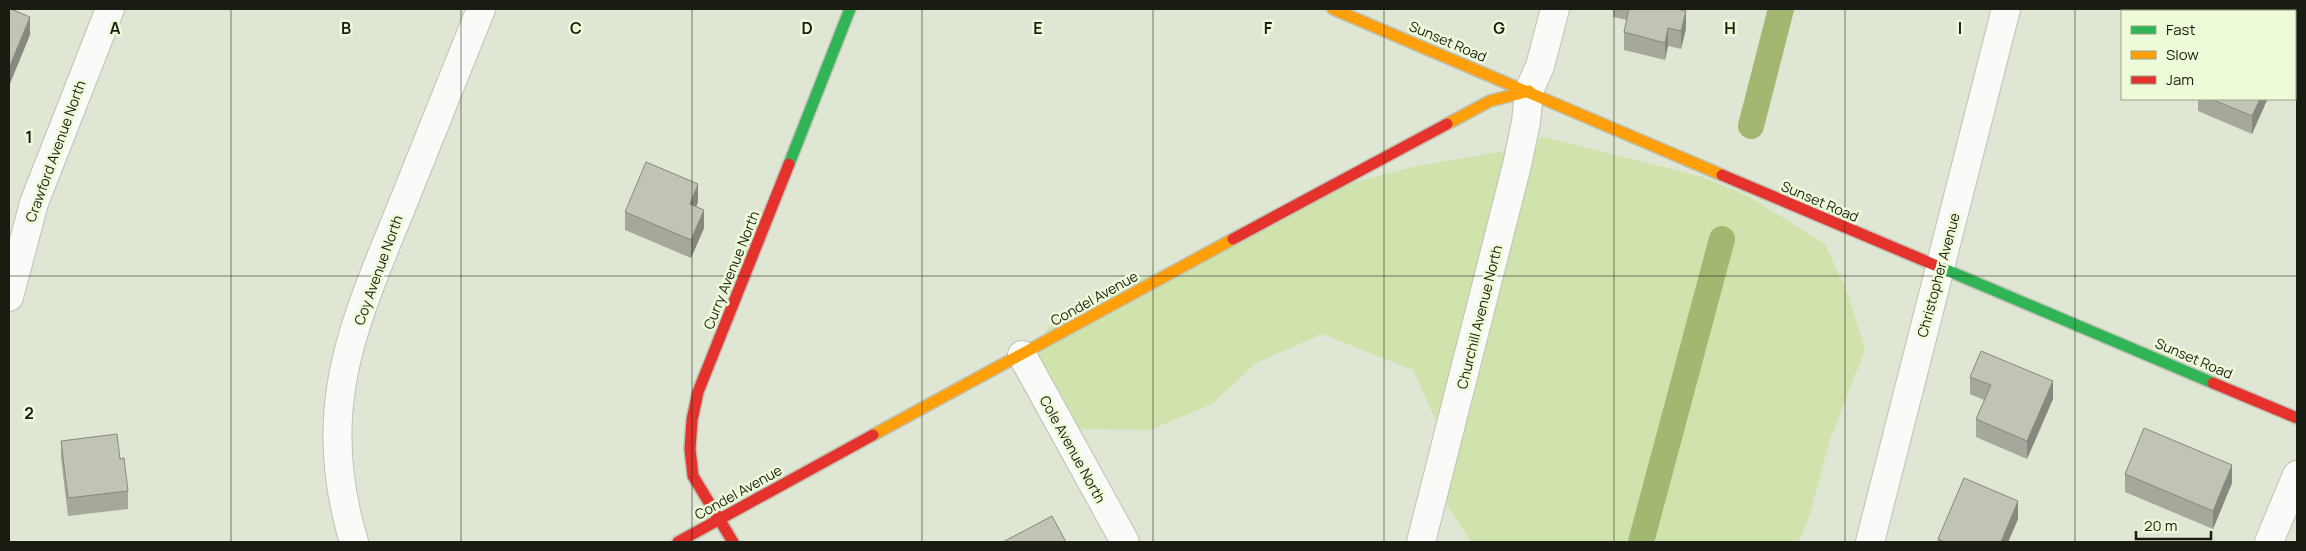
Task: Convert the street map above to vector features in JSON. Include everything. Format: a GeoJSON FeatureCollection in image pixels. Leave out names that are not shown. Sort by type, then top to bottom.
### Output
{"type":"FeatureCollection","features":[{"type":"Feature","properties":{"kind":"street","name":"Crawford Avenue North"},"geometry":{"type":"LineString","coordinates":[[9,297],[16,263],[34,203],[110,9]]}},
{"type":"Feature","properties":{"kind":"street","name":"Coy Avenue North"},"geometry":{"type":"LineString","coordinates":[[354,542],[343,497],[338,455],[341,388],[348,355],[377,266],[481,9]]}},
{"type":"Feature","properties":{"kind":"street","name":"Curry Avenue North"},"geometry":{"type":"LineString","coordinates":[[733,542],[693,476],[690,439],[698,392],[850,9]]}},
{"type":"Feature","properties":{"kind":"street","name":"Sunset Road"},"geometry":{"type":"LineString","coordinates":[[1333,9],[2297,418]]}},
{"type":"Feature","properties":{"kind":"street","name":"Churchill Avenue North"},"geometry":{"type":"LineString","coordinates":[[1422,542],[1517,164],[1526,122],[1529,91],[1540,66],[1555,9]]}},
{"type":"Feature","properties":{"kind":"street","name":"Christopher Avenue"},"geometry":{"type":"LineString","coordinates":[[1870,542],[2006,9]]}},
{"type":"Feature","properties":{"kind":"street","name":"Condel Avenue"},"geometry":{"type":"LineString","coordinates":[[678,542],[1252,228],[1490,101],[1529,91]]}},
{"type":"Feature","properties":{"kind":"street","name":"Cole Avenue North"},"geometry":{"type":"LineString","coordinates":[[1022,355],[1125,542]]}},
{"type":"Feature","properties":{"kind":"street"},"geometry":{"type":"LineString","coordinates":[[2269,542],[2297,475]]}},
{"type":"Feature","properties":{"kind":"green space"},"geometry":{"type":"Polygon","coordinates":[[[1543,137],[1702,177],[1748,196],[1825,244],[1849,297],[1865,350],[1830,439],[1810,514],[1798,542],[1471,542],[1443,499],[1437,423],[1413,370],[1322,334],[1256,363],[1212,404],[1150,430],[1077,429],[1031,359],[1054,317],[1099,293],[1146,277],[1333,188],[1417,166],[1499,152],[1543,137]]]}},
{"type":"Feature","properties":{"kind":"building"},"geometry":{"type":"Polygon","coordinates":[[[9,9],[30,17],[9,68],[9,9]]]}},
{"type":"Feature","properties":{"kind":"building"},"geometry":{"type":"Polygon","coordinates":[[[1629,9],[1678,9],[1686,11],[1681,31],[1668,28],[1665,43],[1624,32],[1629,9]]]}},
{"type":"Feature","properties":{"kind":"building"},"geometry":{"type":"Polygon","coordinates":[[[2213,100],[2260,100],[2252,116],[2213,100]]]}},
{"type":"Feature","properties":{"kind":"building"},"geometry":{"type":"Polygon","coordinates":[[[646,162],[698,184],[690,204],[704,210],[691,240],[625,212],[646,162]]]}},
{"type":"Feature","properties":{"kind":"building"},"geometry":{"type":"Polygon","coordinates":[[[1981,351],[2053,381],[2027,441],[1976,419],[1991,385],[1970,377],[1981,351]]]}},
{"type":"Feature","properties":{"kind":"building"},"geometry":{"type":"Polygon","coordinates":[[[2144,428],[2232,465],[2213,511],[2125,474],[2144,428]]]}},
{"type":"Feature","properties":{"kind":"building"},"geometry":{"type":"Polygon","coordinates":[[[117,434],[120,459],[124,458],[128,491],[68,498],[61,441],[117,434]]]}},
{"type":"Feature","properties":{"kind":"building"},"geometry":{"type":"Polygon","coordinates":[[[1964,478],[2018,501],[2001,542],[1945,542],[1938,539],[1964,478]]]}},
{"type":"Feature","properties":{"kind":"building"},"geometry":{"type":"Polygon","coordinates":[[[1052,516],[1066,542],[1003,542],[1052,516]]]}},
{"type":"Feature","properties":{"kind":"waterway"},"geometry":{"type":"LineString","coordinates":[[1751,126],[1781,9]]}},
{"type":"Feature","properties":{"kind":"waterway"},"geometry":{"type":"LineString","coordinates":[[1641,542],[1722,239]]}},
{"type":"Feature","properties":{"kind":"traffic: fast"},"geometry":{"type":"LineString","coordinates":[[789,164],[850,9]]}},
{"type":"Feature","properties":{"kind":"traffic: fast"},"geometry":{"type":"LineString","coordinates":[[1937,266],[2213,383]]}},
{"type":"Feature","properties":{"kind":"traffic: slow"},"geometry":{"type":"LineString","coordinates":[[1333,9],[1722,175]]}},
{"type":"Feature","properties":{"kind":"traffic: slow"},"geometry":{"type":"LineString","coordinates":[[1447,124],[1490,101],[1529,91]]}},
{"type":"Feature","properties":{"kind":"traffic: slow"},"geometry":{"type":"LineString","coordinates":[[873,435],[1233,239]]}},
{"type":"Feature","properties":{"kind":"traffic: jam"},"geometry":{"type":"LineString","coordinates":[[1233,239],[1447,124]]}},
{"type":"Feature","properties":{"kind":"traffic: jam"},"geometry":{"type":"LineString","coordinates":[[733,542],[693,476],[690,449],[692,420],[698,392],[789,164]]}},
{"type":"Feature","properties":{"kind":"traffic: jam"},"geometry":{"type":"LineString","coordinates":[[1722,175],[1937,266]]}},
{"type":"Feature","properties":{"kind":"traffic: jam"},"geometry":{"type":"LineString","coordinates":[[2213,383],[2297,418]]}},
{"type":"Feature","properties":{"kind":"traffic: jam"},"geometry":{"type":"LineString","coordinates":[[678,542],[873,435]]}}]}
